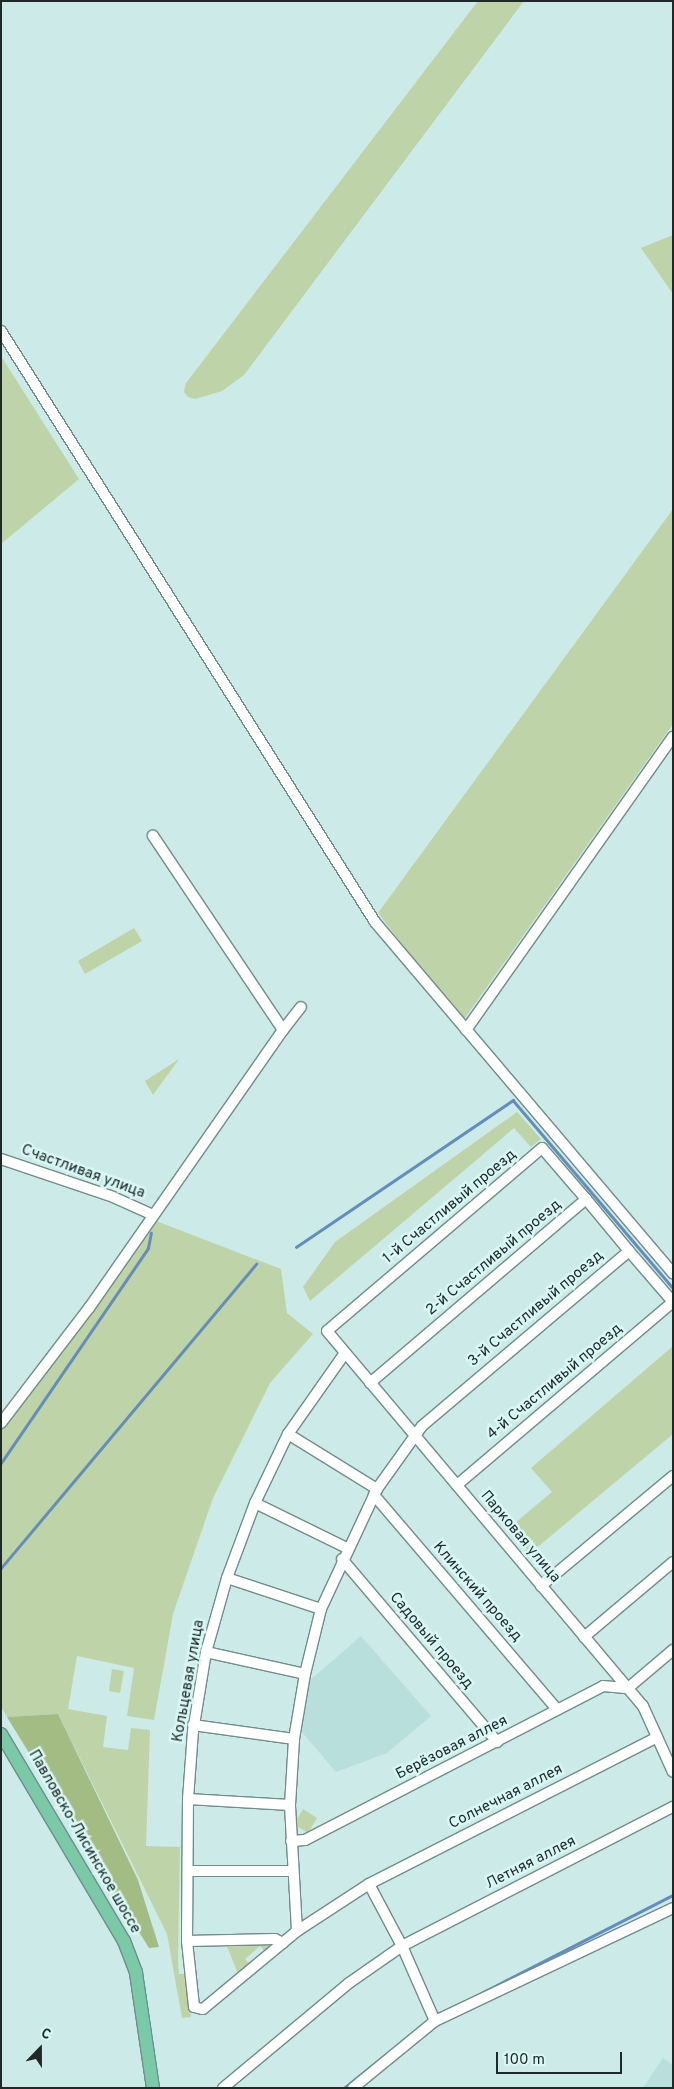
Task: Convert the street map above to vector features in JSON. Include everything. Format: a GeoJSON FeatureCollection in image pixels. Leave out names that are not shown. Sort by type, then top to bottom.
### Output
{"type":"FeatureCollection","features":[{"type":"Feature","properties":{"kind":"main road","name":"Павловско-Лисинское шоссе"},"geometry":{"type":"LineString","coordinates":[[1,1734],[124,1941],[136,1972],[153,2088]]}},
{"type":"Feature","properties":{"kind":"street"},"geometry":{"type":"LineString","coordinates":[[1,331],[375,922],[673,1274]]}},
{"type":"Feature","properties":{"kind":"street"},"geometry":{"type":"LineString","coordinates":[[466,1030],[673,737]]}},
{"type":"Feature","properties":{"kind":"street"},"geometry":{"type":"LineString","coordinates":[[153,836],[283,1030]]}},
{"type":"Feature","properties":{"kind":"street"},"geometry":{"type":"LineString","coordinates":[[1,1423],[153,1216],[301,1007]]}},
{"type":"Feature","properties":{"kind":"street","name":"1-й Счастливый проезд"},"geometry":{"type":"LineString","coordinates":[[327,1331],[542,1148],[586,1199]]}},
{"type":"Feature","properties":{"kind":"street","name":"Счастливая улица"},"geometry":{"type":"LineString","coordinates":[[1,1159],[113,1197],[153,1216]]}},
{"type":"Feature","properties":{"kind":"street"},"geometry":{"type":"LineString","coordinates":[[586,1199],[673,1302]]}},
{"type":"Feature","properties":{"kind":"street","name":"2-й Счастливый проезд"},"geometry":{"type":"LineString","coordinates":[[370,1383],[586,1199]]}},
{"type":"Feature","properties":{"kind":"street","name":"3-й Счастливый проезд"},"geometry":{"type":"LineString","coordinates":[[297,1931],[290,1841],[294,1739],[305,1674],[321,1609],[347,1548],[376,1492],[414,1436],[629,1251]]}},
{"type":"Feature","properties":{"kind":"street","name":"4-й Счастливый проезд"},"geometry":{"type":"LineString","coordinates":[[457,1485],[673,1302]]}},
{"type":"Feature","properties":{"kind":"street","name":"Парковая улица"},"geometry":{"type":"LineString","coordinates":[[327,1331],[643,1706],[673,1772]]}},
{"type":"Feature","properties":{"kind":"street","name":"Кольцевая улица"},"geometry":{"type":"LineString","coordinates":[[203,2009],[194,2006],[187,1941],[188,1799],[194,1725],[206,1652],[227,1578],[255,1503],[288,1434],[345,1353]]}},
{"type":"Feature","properties":{"kind":"street","name":"Клинский проезд"},"geometry":{"type":"LineString","coordinates":[[288,1434],[376,1492],[557,1709]]}},
{"type":"Feature","properties":{"kind":"street"},"geometry":{"type":"LineString","coordinates":[[541,1586],[673,1476]]}},
{"type":"Feature","properties":{"kind":"street"},"geometry":{"type":"LineString","coordinates":[[255,1503],[347,1548]]}},
{"type":"Feature","properties":{"kind":"street","name":"Садовый проезд"},"geometry":{"type":"LineString","coordinates":[[342,1559],[497,1742]]}},
{"type":"Feature","properties":{"kind":"street"},"geometry":{"type":"LineString","coordinates":[[584,1637],[673,1562]]}},
{"type":"Feature","properties":{"kind":"street"},"geometry":{"type":"LineString","coordinates":[[227,1578],[321,1609]]}},
{"type":"Feature","properties":{"kind":"street"},"geometry":{"type":"LineString","coordinates":[[628,1688],[673,1650]]}},
{"type":"Feature","properties":{"kind":"street"},"geometry":{"type":"LineString","coordinates":[[206,1652],[305,1674]]}},
{"type":"Feature","properties":{"kind":"street","name":"Берёзовая аллея"},"geometry":{"type":"LineString","coordinates":[[290,1841],[305,1840],[603,1686],[628,1688]]}},
{"type":"Feature","properties":{"kind":"street"},"geometry":{"type":"LineString","coordinates":[[194,1725],[294,1739]]}},
{"type":"Feature","properties":{"kind":"street","name":"Солнечная аллея"},"geometry":{"type":"LineString","coordinates":[[203,2009],[297,1931],[368,1884],[657,1737]]}},
{"type":"Feature","properties":{"kind":"street"},"geometry":{"type":"LineString","coordinates":[[188,1799],[290,1805]]}},
{"type":"Feature","properties":{"kind":"street","name":"Летняя аллея"},"geometry":{"type":"LineString","coordinates":[[223,2088],[349,1983],[402,1946],[673,1807]]}},
{"type":"Feature","properties":{"kind":"street"},"geometry":{"type":"LineString","coordinates":[[188,1871],[291,1871]]}},
{"type":"Feature","properties":{"kind":"street"},"geometry":{"type":"LineString","coordinates":[[368,1884],[383,1915],[402,1946],[435,2021]]}},
{"type":"Feature","properties":{"kind":"street"},"geometry":{"type":"LineString","coordinates":[[353,2088],[435,2021],[673,1908]]}},
{"type":"Feature","properties":{"kind":"street"},"geometry":{"type":"LineString","coordinates":[[187,1941],[275,1939],[283,1943]]}},
{"type":"Feature","properties":{"kind":"shaded area"},"geometry":{"type":"Polygon","coordinates":[[[361,1636],[431,1716],[387,1753],[336,1772],[301,1731],[309,1681],[361,1636]]]}},
{"type":"Feature","properties":{"kind":"shaded area"},"geometry":{"type":"Polygon","coordinates":[[[663,2058],[673,2065],[673,2088],[643,2088],[663,2058]]]}},
{"type":"Feature","properties":{"kind":"green space"},"geometry":{"type":"Polygon","coordinates":[[[478,1],[524,1],[244,375],[222,391],[195,399],[188,397],[184,392],[186,383],[478,1]]]}},
{"type":"Feature","properties":{"kind":"green space"},"geometry":{"type":"Polygon","coordinates":[[[673,235],[673,294],[641,248],[673,235]]]}},
{"type":"Feature","properties":{"kind":"green space"},"geometry":{"type":"Polygon","coordinates":[[[1,356],[79,479],[1,544],[1,356]]]}},
{"type":"Feature","properties":{"kind":"green space"},"geometry":{"type":"Polygon","coordinates":[[[673,509],[673,724],[462,1022],[378,913],[673,509]]]}},
{"type":"Feature","properties":{"kind":"green space"},"geometry":{"type":"Polygon","coordinates":[[[134,928],[142,941],[85,974],[78,961],[134,928]]]}},
{"type":"Feature","properties":{"kind":"green space"},"geometry":{"type":"Polygon","coordinates":[[[179,1059],[153,1095],[145,1081],[179,1059]]]}},
{"type":"Feature","properties":{"kind":"green space"},"geometry":{"type":"Polygon","coordinates":[[[517,1112],[541,1139],[531,1147],[514,1128],[310,1301],[303,1287],[335,1242],[517,1112]]]}},
{"type":"Feature","properties":{"kind":"green space"},"geometry":{"type":"Polygon","coordinates":[[[151,1219],[281,1269],[287,1313],[313,1334],[270,1383],[213,1498],[173,1614],[154,1720],[127,1716],[134,1668],[77,1656],[68,1709],[107,1716],[103,1747],[128,1750],[131,1728],[150,1730],[146,1846],[180,1847],[178,1961],[179,1974],[185,1974],[191,2017],[182,2018],[167,1934],[58,1714],[7,1717],[1,1707],[1,1423],[151,1219]]]}},
{"type":"Feature","properties":{"kind":"green space"},"geometry":{"type":"Polygon","coordinates":[[[673,1346],[673,1434],[528,1555],[525,1551],[527,1549],[509,1528],[552,1492],[531,1468],[673,1346]]]}},
{"type":"Feature","properties":{"kind":"green space"},"geometry":{"type":"Polygon","coordinates":[[[112,1669],[124,1671],[120,1693],[109,1691],[112,1669]]]}},
{"type":"Feature","properties":{"kind":"green space"},"geometry":{"type":"Polygon","coordinates":[[[58,1714],[138,1880],[159,1947],[149,1948],[7,1717],[58,1714]]]}},
{"type":"Feature","properties":{"kind":"green space"},"geometry":{"type":"Polygon","coordinates":[[[303,1809],[317,1818],[308,1833],[294,1824],[303,1809]]]}},
{"type":"Feature","properties":{"kind":"green space"},"geometry":{"type":"Polygon","coordinates":[[[265,1942],[269,1946],[266,1953],[260,1946],[245,1959],[251,1966],[239,1976],[226,1944],[265,1942]]]}},
{"type":"Feature","properties":{"kind":"waterway"},"geometry":{"type":"LineString","coordinates":[[296,1247],[513,1100],[673,1288]]}},
{"type":"Feature","properties":{"kind":"waterway"},"geometry":{"type":"LineString","coordinates":[[1,1463],[148,1248],[151,1233]]}},
{"type":"Feature","properties":{"kind":"waterway"},"geometry":{"type":"LineString","coordinates":[[1,1568],[256,1264]]}},
{"type":"Feature","properties":{"kind":"waterway"},"geometry":{"type":"LineString","coordinates":[[454,2007],[673,1895]]}},
{"type":"Feature","properties":{"kind":"waterway"},"geometry":{"type":"LineString","coordinates":[[344,2088],[408,2037]]}}]}
